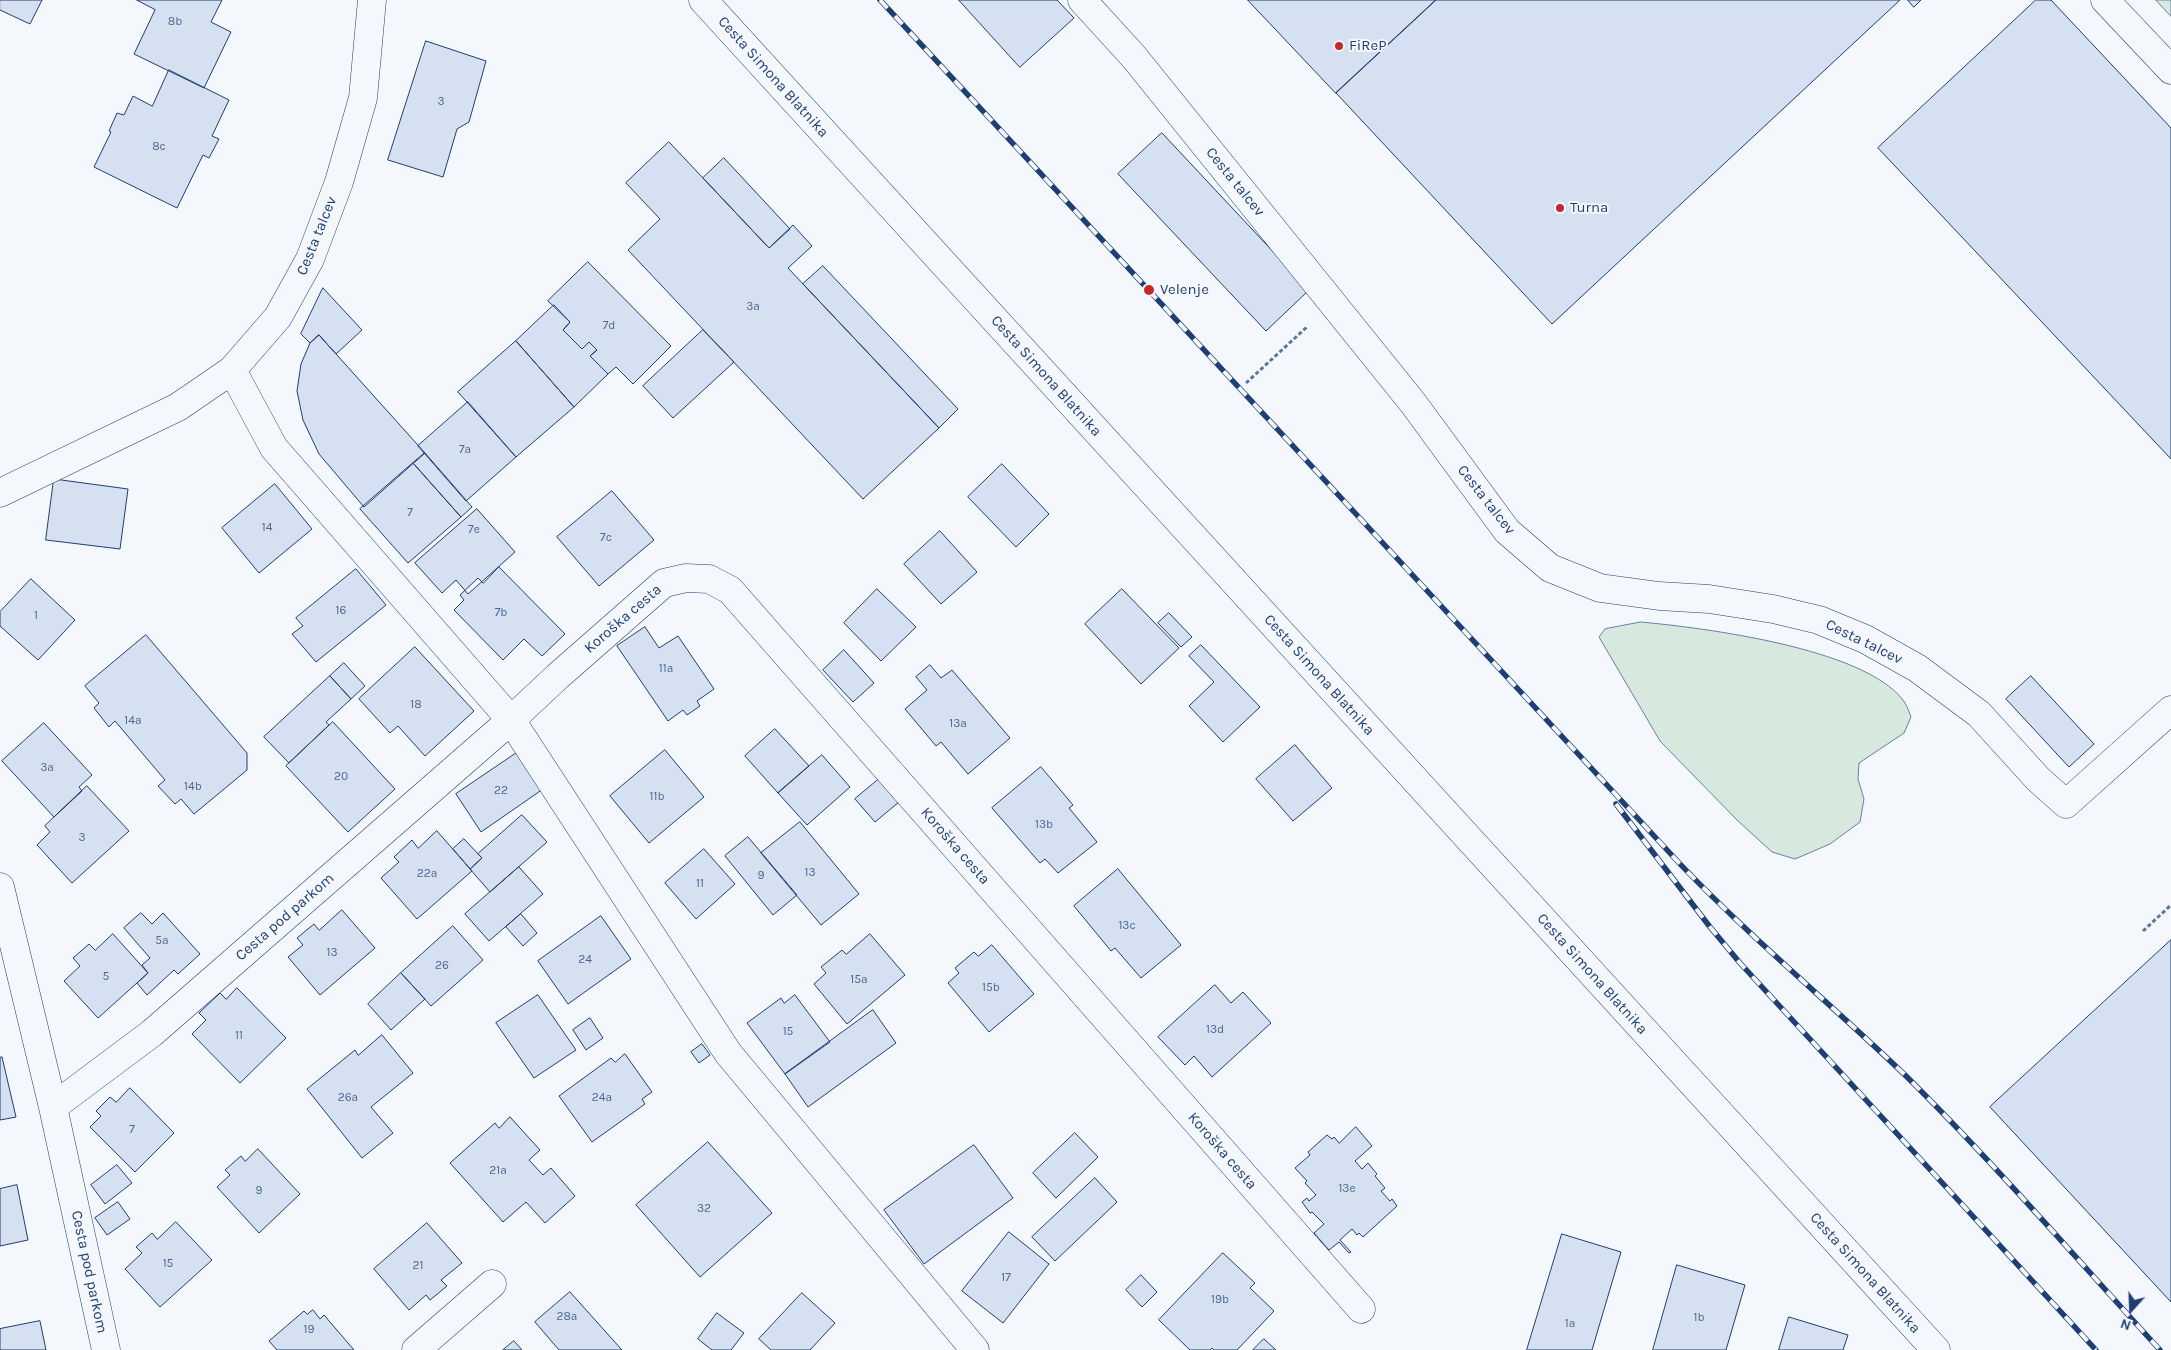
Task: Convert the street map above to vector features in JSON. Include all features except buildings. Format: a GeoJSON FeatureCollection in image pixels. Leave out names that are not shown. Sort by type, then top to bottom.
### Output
{"type":"FeatureCollection","features":[{"type":"Feature","properties":{"kind":"street","name":"Cesta talcev"},"geometry":{"type":"LineString","coordinates":[[0,493],[178,407],[232,370],[278,316],[310,259],[338,182],[362,98],[372,0]]}},
{"type":"Feature","properties":{"kind":"street","name":"Cesta Simona Blatnika"},"geometry":{"type":"LineString","coordinates":[[703,0],[1936,1350]]}},
{"type":"Feature","properties":{"kind":"street","name":"Cesta talcev"},"geometry":{"type":"LineString","coordinates":[[1082,0],[1134,57],[1413,403],[1507,531],[1550,568],[1600,588],[1774,608],[1819,620],[1865,639],[1917,668],[1979,714],[2038,779],[2066,804],[2171,710]]}},
{"type":"Feature","properties":{"kind":"street"},"geometry":{"type":"LineString","coordinates":[[2105,0],[2171,70]]}},
{"type":"Feature","properties":{"kind":"street"},"geometry":{"type":"LineString","coordinates":[[232,370],[274,448],[511,720],[728,1053],[975,1350]]}},
{"type":"Feature","properties":{"kind":"street","name":"Koroška cesta"},"geometry":{"type":"LineString","coordinates":[[511,720],[664,583],[686,578],[709,579],[730,590],[1361,1309]]}},
{"type":"Feature","properties":{"kind":"street","name":"Cesta pod parkom"},"geometry":{"type":"LineString","coordinates":[[53,1107],[152,1033],[511,720]]}},
{"type":"Feature","properties":{"kind":"street","name":"Cesta pod parkom"},"geometry":{"type":"LineString","coordinates":[[0,887],[53,1107],[106,1350]]}},
{"type":"Feature","properties":{"kind":"street"},"geometry":{"type":"LineString","coordinates":[[416,1350],[492,1284]]}},
{"type":"Feature","properties":{"kind":"path"},"geometry":{"type":"LineString","coordinates":[[1246,383],[1332,302]]}},
{"type":"Feature","properties":{"kind":"path"},"geometry":{"type":"LineString","coordinates":[[2144,931],[2171,905]]}},
{"type":"Feature","properties":{"kind":"shaded area"},"geometry":{"type":"Polygon","coordinates":[[[2156,0],[2171,0],[2171,16],[2156,0]]]}},
{"type":"Feature","properties":{"kind":"shaded area"},"geometry":{"type":"Polygon","coordinates":[[[1641,622],[1703,629],[1781,644],[1819,654],[1854,667],[1883,682],[1903,700],[1911,717],[1904,733],[1859,763],[1858,779],[1864,799],[1860,822],[1830,844],[1795,859],[1772,852],[1737,820],[1660,741],[1599,637],[1605,629],[1641,622]]]}},
{"type":"Feature","properties":{"kind":"railway"},"geometry":{"type":"LineString","coordinates":[[880,0],[1681,865],[1938,1108],[2003,1176],[2160,1350]]}},
{"type":"Feature","properties":{"kind":"railway"},"geometry":{"type":"LineString","coordinates":[[1616,804],[1710,927],[1740,963],[2096,1350]]}},
{"type":"Feature","properties":{"kind":"place","name":"FiReP"},"geometry":{"type":"Point","coordinates":[1339,46]}},
{"type":"Feature","properties":{"kind":"place","name":"Turna"},"geometry":{"type":"Point","coordinates":[1560,208]}},
{"type":"Feature","properties":{"kind":"place","name":"Velenje"},"geometry":{"type":"Point","coordinates":[1149,290]}}]}
